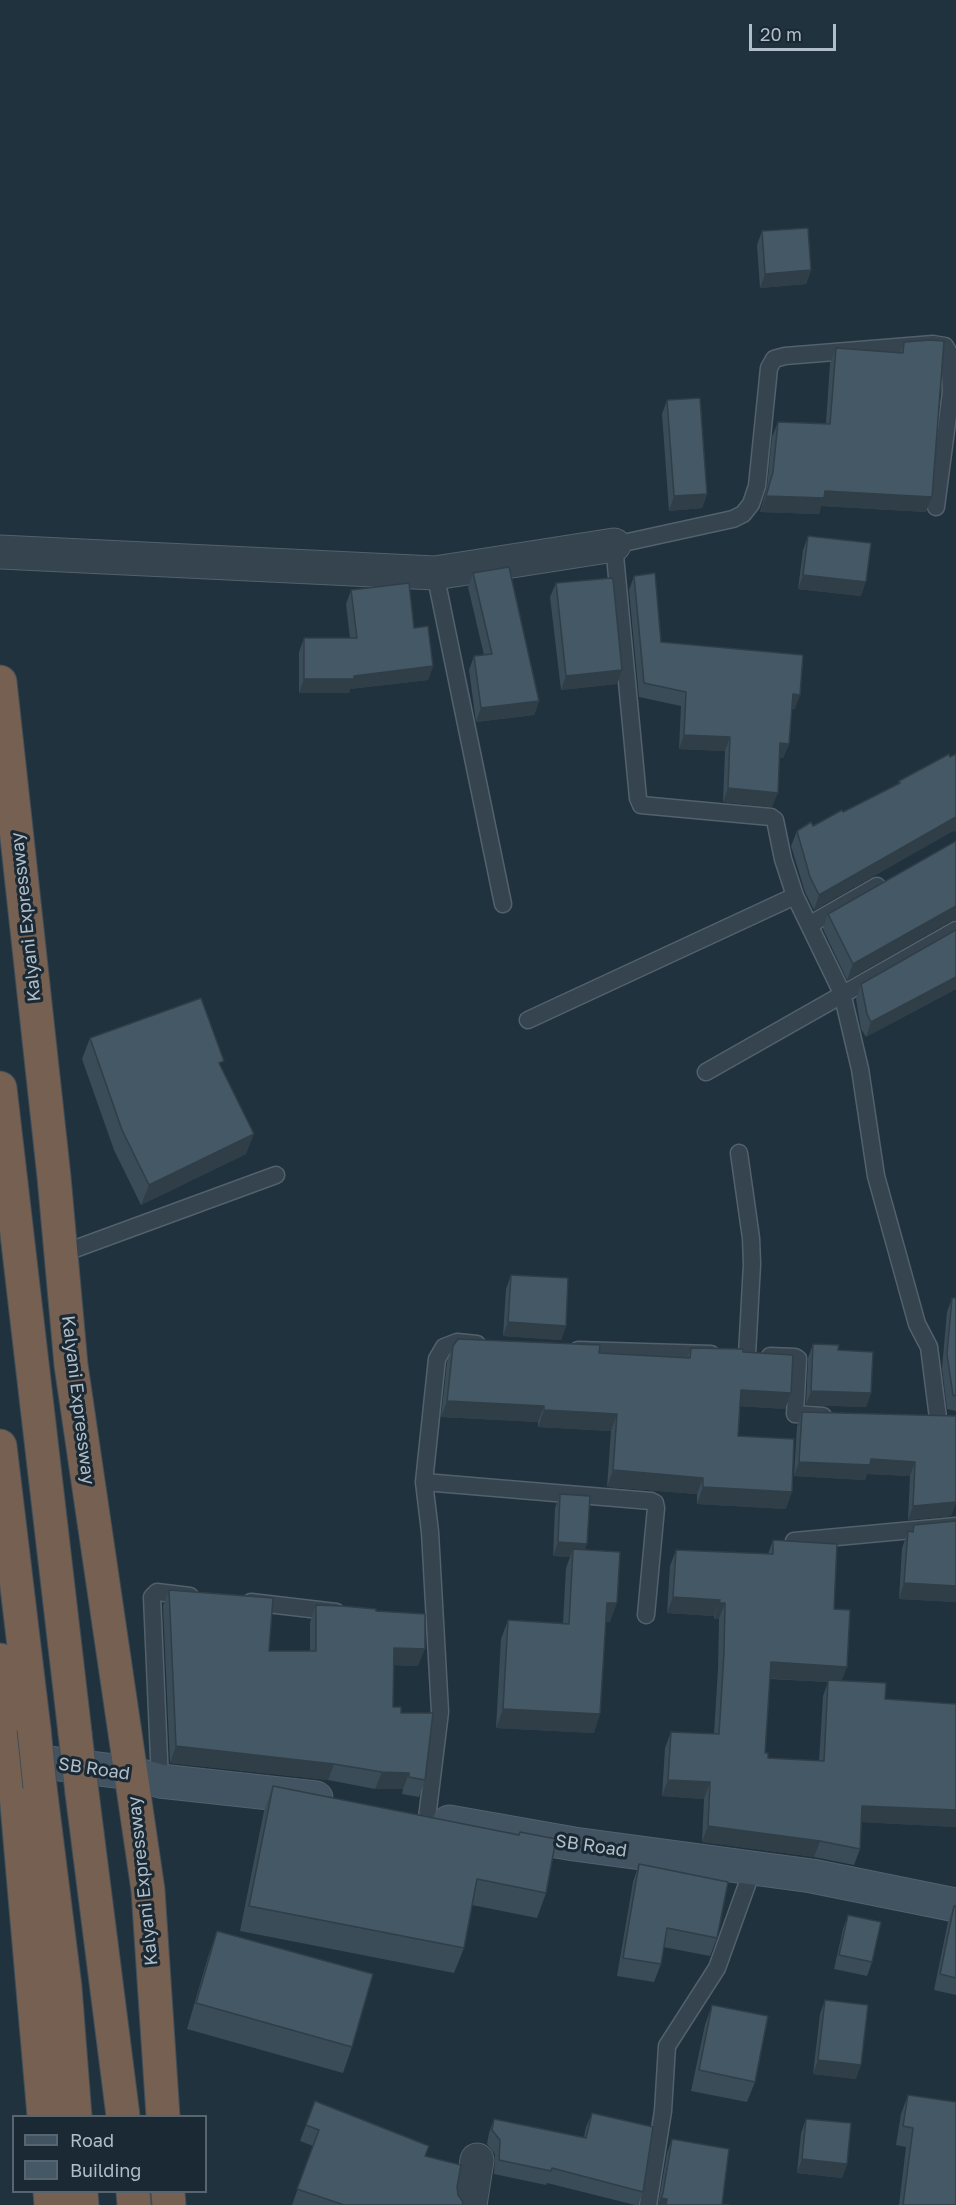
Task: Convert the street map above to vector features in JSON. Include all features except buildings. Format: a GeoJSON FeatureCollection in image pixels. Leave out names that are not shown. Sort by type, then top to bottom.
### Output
{"type":"FeatureCollection","features":[{"type":"Feature","properties":{"kind":"highway","name":"Kalyani Expressway"},"geometry":{"type":"LineString","coordinates":[[0,682],[71,1365],[145,1777],[148,1890],[163,2115]]}},
{"type":"Feature","properties":{"kind":"highway"},"geometry":{"type":"LineString","coordinates":[[0,1088],[82,1793],[123,2115]]}},
{"type":"Feature","properties":{"kind":"highway"},"geometry":{"type":"LineString","coordinates":[[0,1446],[64,1987],[75,2115]]}},
{"type":"Feature","properties":{"kind":"highway"},"geometry":{"type":"LineString","coordinates":[[0,1660],[6,1757],[44,2115]]}},
{"type":"Feature","properties":{"kind":"street"},"geometry":{"type":"LineString","coordinates":[[0,552],[435,573],[614,545]]}},
{"type":"Feature","properties":{"kind":"street","name":"SB Road"},"geometry":{"type":"LineString","coordinates":[[6,1757],[349,1803]]}},
{"type":"Feature","properties":{"kind":"street","name":"SB Road"},"geometry":{"type":"LineString","coordinates":[[394,1811],[574,1844],[812,1876],[956,1905]]}},
{"type":"Feature","properties":{"kind":"street"},"geometry":{"type":"LineString","coordinates":[[470,2205],[477,2160]]}},
{"type":"Feature","properties":{"kind":"lane"},"geometry":{"type":"LineString","coordinates":[[936,507],[954,392],[949,353],[945,346],[933,344],[785,356],[774,359],[769,368],[757,486],[751,504],[743,514],[733,519],[614,545],[637,786],[641,805],[771,817],[778,825],[783,859],[795,896],[842,993],[860,1069],[876,1176],[917,1324],[929,1347],[932,1418],[956,1420]]}},
{"type":"Feature","properties":{"kind":"lane"},"geometry":{"type":"LineString","coordinates":[[435,573],[503,904]]}},
{"type":"Feature","properties":{"kind":"lane"},"geometry":{"type":"LineString","coordinates":[[809,925],[895,876]]}},
{"type":"Feature","properties":{"kind":"lane"},"geometry":{"type":"LineString","coordinates":[[528,1020],[795,896]]}},
{"type":"Feature","properties":{"kind":"lane"},"geometry":{"type":"LineString","coordinates":[[706,1072],[956,930]]}},
{"type":"Feature","properties":{"kind":"lane"},"geometry":{"type":"LineString","coordinates":[[736,1355],[752,1264],[751,1238],[739,1153]]}},
{"type":"Feature","properties":{"kind":"lane"},"geometry":{"type":"LineString","coordinates":[[61,1254],[276,1175]]}},
{"type":"Feature","properties":{"kind":"lane"},"geometry":{"type":"LineString","coordinates":[[427,1818],[440,1712],[430,1622],[430,1532],[424,1482],[437,1359],[444,1347],[457,1342],[492,1346]]}},
{"type":"Feature","properties":{"kind":"lane"},"geometry":{"type":"LineString","coordinates":[[558,1350],[795,1357],[798,1362],[795,1414],[838,1417]]}},
{"type":"Feature","properties":{"kind":"lane"},"geometry":{"type":"LineString","coordinates":[[424,1482],[655,1503],[646,1615]]}},
{"type":"Feature","properties":{"kind":"lane"},"geometry":{"type":"LineString","coordinates":[[794,1541],[956,1527]]}},
{"type":"Feature","properties":{"kind":"lane"},"geometry":{"type":"LineString","coordinates":[[145,1777],[152,1598],[157,1592],[204,1597]]}},
{"type":"Feature","properties":{"kind":"lane"},"geometry":{"type":"LineString","coordinates":[[238,1601],[354,1614]]}},
{"type":"Feature","properties":{"kind":"lane"},"geometry":{"type":"LineString","coordinates":[[648,2205],[663,2111],[667,2046],[717,1968],[753,1868]]}}]}
